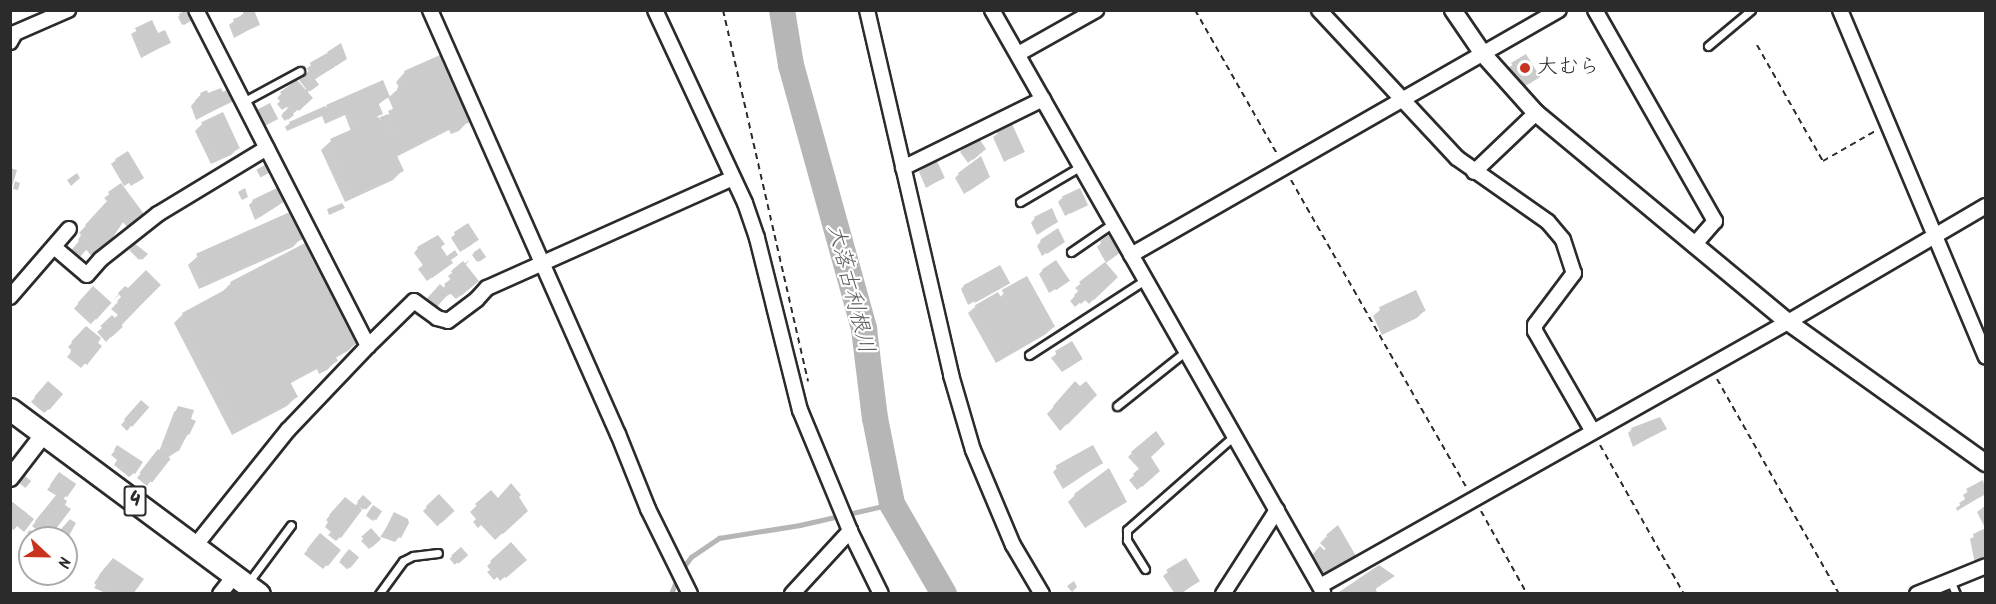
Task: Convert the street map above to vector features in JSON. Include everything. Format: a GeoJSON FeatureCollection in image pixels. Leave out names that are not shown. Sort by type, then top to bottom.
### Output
{"type":"FeatureCollection","features":[{"type":"Feature","properties":{"kind":"highway","name":"4"},"geometry":{"type":"LineString","coordinates":[[10,409],[247,584]]}},
{"type":"Feature","properties":{"kind":"street"},"geometry":{"type":"LineString","coordinates":[[12,37],[69,10]]}},
{"type":"Feature","properties":{"kind":"street"},"geometry":{"type":"LineString","coordinates":[[196,10],[368,346]]}},
{"type":"Feature","properties":{"kind":"street"},"geometry":{"type":"LineString","coordinates":[[430,10],[543,263],[648,509],[690,594]]}},
{"type":"Feature","properties":{"kind":"street"},"geometry":{"type":"LineString","coordinates":[[655,10],[733,178],[757,238],[800,410],[850,531],[881,594]]}},
{"type":"Feature","properties":{"kind":"street"},"geometry":{"type":"LineString","coordinates":[[867,10],[951,375],[973,450],[1013,545],[1042,594]]}},
{"type":"Feature","properties":{"kind":"street"},"geometry":{"type":"LineString","coordinates":[[992,10],[1322,590],[1474,499],[1788,322],[1986,206]]}},
{"type":"Feature","properties":{"kind":"street"},"geometry":{"type":"LineString","coordinates":[[1018,54],[1096,10]]}},
{"type":"Feature","properties":{"kind":"street"},"geometry":{"type":"LineString","coordinates":[[1319,10],[1425,127],[1474,172],[1548,222],[1563,240],[1574,273],[1535,325],[1535,331],[1593,432]]}},
{"type":"Feature","properties":{"kind":"street"},"geometry":{"type":"LineString","coordinates":[[1453,10],[1483,54],[1536,113],[1788,322],[1986,463]]}},
{"type":"Feature","properties":{"kind":"street"},"geometry":{"type":"LineString","coordinates":[[1131,255],[1559,10]]}},
{"type":"Feature","properties":{"kind":"street"},"geometry":{"type":"LineString","coordinates":[[1595,10],[1715,221],[1694,245]]}},
{"type":"Feature","properties":{"kind":"street"},"geometry":{"type":"LineString","coordinates":[[1840,10],[1986,357]]}},
{"type":"Feature","properties":{"kind":"street"},"geometry":{"type":"LineString","coordinates":[[903,168],[1043,99]]}},
{"type":"Feature","properties":{"kind":"street"},"geometry":{"type":"LineString","coordinates":[[1474,172],[1536,113]]}},
{"type":"Feature","properties":{"kind":"street"},"geometry":{"type":"LineString","coordinates":[[54,247],[87,275],[101,260],[158,214],[267,148]]}},
{"type":"Feature","properties":{"kind":"street"},"geometry":{"type":"LineString","coordinates":[[195,546],[288,430],[414,300],[437,318],[448,321],[477,299],[487,288],[733,178]]}},
{"type":"Feature","properties":{"kind":"street"},"geometry":{"type":"LineString","coordinates":[[10,297],[69,229]]}},
{"type":"Feature","properties":{"kind":"street"},"geometry":{"type":"LineString","coordinates":[[10,478],[44,434]]}},
{"type":"Feature","properties":{"kind":"street"},"geometry":{"type":"LineString","coordinates":[[1223,594],[1277,510]]}},
{"type":"Feature","properties":{"kind":"street"},"geometry":{"type":"LineString","coordinates":[[792,594],[850,531]]}},
{"type":"Feature","properties":{"kind":"street"},"geometry":{"type":"LineString","coordinates":[[1923,592],[1953,587],[1986,566]]}},
{"type":"Feature","properties":{"kind":"street"},"geometry":{"type":"LineString","coordinates":[[220,594],[247,584]]}},
{"type":"Feature","properties":{"kind":"lane"},"geometry":{"type":"LineString","coordinates":[[1708,46],[1751,10]]}},
{"type":"Feature","properties":{"kind":"lane"},"geometry":{"type":"LineString","coordinates":[[243,102],[300,71]]}},
{"type":"Feature","properties":{"kind":"lane"},"geometry":{"type":"LineString","coordinates":[[1020,202],[1081,166]]}},
{"type":"Feature","properties":{"kind":"lane"},"geometry":{"type":"LineString","coordinates":[[1071,252],[1113,224]]}},
{"type":"Feature","properties":{"kind":"lane"},"geometry":{"type":"LineString","coordinates":[[1029,355],[1146,279]]}},
{"type":"Feature","properties":{"kind":"lane"},"geometry":{"type":"LineString","coordinates":[[1118,406],[1186,351]]}},
{"type":"Feature","properties":{"kind":"lane"},"geometry":{"type":"LineString","coordinates":[[1145,568],[1126,540],[1127,530],[1234,435]]}},
{"type":"Feature","properties":{"kind":"lane"},"geometry":{"type":"LineString","coordinates":[[247,584],[291,525]]}},
{"type":"Feature","properties":{"kind":"lane"},"geometry":{"type":"LineString","coordinates":[[379,594],[403,561],[413,556],[438,553]]}},
{"type":"Feature","properties":{"kind":"path"},"geometry":{"type":"LineString","coordinates":[[723,10],[811,391]]}},
{"type":"Feature","properties":{"kind":"path"},"geometry":{"type":"LineString","coordinates":[[1195,10],[1527,594]]}},
{"type":"Feature","properties":{"kind":"path"},"geometry":{"type":"LineString","coordinates":[[1757,45],[1823,161],[1888,124]]}},
{"type":"Feature","properties":{"kind":"path"},"geometry":{"type":"LineString","coordinates":[[1710,366],[1839,594]]}},
{"type":"Feature","properties":{"kind":"path"},"geometry":{"type":"LineString","coordinates":[[1593,432],[1684,594]]}},
{"type":"Feature","properties":{"kind":"building"},"geometry":{"type":"Polygon","coordinates":[[[186,10],[192,20],[184,25],[179,14],[186,10]]]}},
{"type":"Feature","properties":{"kind":"building"},"geometry":{"type":"Polygon","coordinates":[[[246,10],[254,10],[260,25],[239,34],[233,19],[244,15],[243,12],[246,10]]]}},
{"type":"Feature","properties":{"kind":"building"},"geometry":{"type":"Polygon","coordinates":[[[152,20],[158,33],[165,30],[171,43],[146,54],[135,28],[152,20]]]}},
{"type":"Feature","properties":{"kind":"building"},"geometry":{"type":"Polygon","coordinates":[[[341,43],[347,59],[336,66],[327,52],[341,43]]]}},
{"type":"Feature","properties":{"kind":"building"},"geometry":{"type":"Polygon","coordinates":[[[327,53],[335,67],[318,77],[310,63],[327,53]]]}},
{"type":"Feature","properties":{"kind":"building","name":"大むら"},"geometry":{"type":"Polygon","coordinates":[[[1526,54],[1540,77],[1529,84],[1522,73],[1520,74],[1511,63],[1526,54]]]}},
{"type":"Feature","properties":{"kind":"building"},"geometry":{"type":"Polygon","coordinates":[[[440,55],[470,122],[461,126],[459,121],[400,152],[397,145],[402,143],[388,111],[404,104],[397,88],[409,82],[404,71],[440,55]]]}},
{"type":"Feature","properties":{"kind":"building"},"geometry":{"type":"Polygon","coordinates":[[[309,71],[319,85],[310,91],[300,77],[309,71]]]}},
{"type":"Feature","properties":{"kind":"building"},"geometry":{"type":"Polygon","coordinates":[[[297,80],[313,98],[299,111],[292,103],[287,107],[280,99],[283,96],[280,92],[297,80]]]}},
{"type":"Feature","properties":{"kind":"building"},"geometry":{"type":"Polygon","coordinates":[[[383,80],[390,97],[378,102],[383,114],[358,124],[352,109],[332,118],[326,105],[383,80]]]}},
{"type":"Feature","properties":{"kind":"building"},"geometry":{"type":"Polygon","coordinates":[[[221,88],[223,92],[230,88],[236,100],[200,117],[195,100],[202,97],[200,93],[207,90],[208,93],[221,88]]]}},
{"type":"Feature","properties":{"kind":"building"},"geometry":{"type":"Polygon","coordinates":[[[270,103],[278,119],[263,127],[255,111],[270,103]]]}},
{"type":"Feature","properties":{"kind":"building"},"geometry":{"type":"Polygon","coordinates":[[[325,106],[328,112],[292,127],[289,122],[325,106]]]}},
{"type":"Feature","properties":{"kind":"building"},"geometry":{"type":"Polygon","coordinates":[[[288,108],[294,115],[288,120],[282,114],[288,108]]]}},
{"type":"Feature","properties":{"kind":"building"},"geometry":{"type":"Polygon","coordinates":[[[223,112],[240,148],[218,158],[201,122],[223,112]]]}},
{"type":"Feature","properties":{"kind":"building"},"geometry":{"type":"Polygon","coordinates":[[[388,114],[390,119],[382,122],[380,117],[388,114]]]}},
{"type":"Feature","properties":{"kind":"building"},"geometry":{"type":"Polygon","coordinates":[[[379,117],[387,135],[392,132],[397,145],[393,147],[404,171],[355,194],[330,139],[379,117]]]}},
{"type":"Feature","properties":{"kind":"building"},"geometry":{"type":"Polygon","coordinates":[[[1011,122],[1025,152],[1010,159],[996,129],[1011,122]]]}},
{"type":"Feature","properties":{"kind":"building"},"geometry":{"type":"Polygon","coordinates":[[[978,137],[986,149],[973,160],[963,146],[978,137]]]}},
{"type":"Feature","properties":{"kind":"building"},"geometry":{"type":"Polygon","coordinates":[[[128,151],[144,178],[136,183],[134,179],[129,183],[115,159],[128,151]]]}},
{"type":"Feature","properties":{"kind":"building"},"geometry":{"type":"Polygon","coordinates":[[[981,156],[990,177],[969,191],[958,173],[981,156]]]}},
{"type":"Feature","properties":{"kind":"building"},"geometry":{"type":"Polygon","coordinates":[[[936,159],[945,178],[930,185],[921,166],[936,159]]]}},
{"type":"Feature","properties":{"kind":"building"},"geometry":{"type":"Polygon","coordinates":[[[267,164],[271,172],[260,177],[256,169],[267,164]]]}},
{"type":"Feature","properties":{"kind":"building"},"geometry":{"type":"Polygon","coordinates":[[[10,168],[17,170],[11,190],[10,190],[10,168]]]}},
{"type":"Feature","properties":{"kind":"building"},"geometry":{"type":"Polygon","coordinates":[[[77,173],[80,178],[71,186],[67,180],[77,173]]]}},
{"type":"Feature","properties":{"kind":"building"},"geometry":{"type":"Polygon","coordinates":[[[15,181],[20,183],[18,190],[13,189],[15,181]]]}},
{"type":"Feature","properties":{"kind":"building"},"geometry":{"type":"Polygon","coordinates":[[[121,183],[147,218],[130,230],[127,226],[131,223],[123,210],[120,212],[108,192],[121,183]]]}},
{"type":"Feature","properties":{"kind":"building"},"geometry":{"type":"Polygon","coordinates":[[[279,187],[285,201],[260,217],[252,200],[279,187]]]}},
{"type":"Feature","properties":{"kind":"building"},"geometry":{"type":"Polygon","coordinates":[[[245,188],[248,197],[242,200],[238,192],[245,188]]]}},
{"type":"Feature","properties":{"kind":"building"},"geometry":{"type":"Polygon","coordinates":[[[1080,188],[1088,205],[1070,214],[1062,196],[1080,188]]]}},
{"type":"Feature","properties":{"kind":"building"},"geometry":{"type":"Polygon","coordinates":[[[107,201],[126,218],[102,253],[92,246],[94,243],[91,238],[83,232],[87,227],[85,225],[107,201]]]}},
{"type":"Feature","properties":{"kind":"building"},"geometry":{"type":"Polygon","coordinates":[[[342,203],[345,208],[329,215],[327,209],[342,203]]]}},
{"type":"Feature","properties":{"kind":"building"},"geometry":{"type":"Polygon","coordinates":[[[1052,208],[1058,222],[1042,231],[1034,217],[1052,208]]]}},
{"type":"Feature","properties":{"kind":"building"},"geometry":{"type":"Polygon","coordinates":[[[292,211],[304,238],[208,281],[196,254],[292,211]]]}},
{"type":"Feature","properties":{"kind":"building"},"geometry":{"type":"Polygon","coordinates":[[[468,223],[479,240],[465,249],[454,232],[468,223]]]}},
{"type":"Feature","properties":{"kind":"building"},"geometry":{"type":"Polygon","coordinates":[[[1058,228],[1065,242],[1047,254],[1040,240],[1058,228]]]}},
{"type":"Feature","properties":{"kind":"building"},"geometry":{"type":"Polygon","coordinates":[[[1110,234],[1121,252],[1110,260],[1100,241],[1110,234]]]}},
{"type":"Feature","properties":{"kind":"building"},"geometry":{"type":"Polygon","coordinates":[[[438,235],[445,244],[441,247],[447,256],[455,250],[458,255],[451,260],[453,263],[432,278],[422,264],[427,260],[417,247],[438,235]]]}},
{"type":"Feature","properties":{"kind":"building"},"geometry":{"type":"Polygon","coordinates":[[[81,239],[89,246],[76,262],[67,255],[81,239]]]}},
{"type":"Feature","properties":{"kind":"building"},"geometry":{"type":"Polygon","coordinates":[[[307,242],[359,342],[335,355],[338,361],[329,366],[326,361],[289,380],[298,397],[241,426],[182,313],[232,286],[230,282],[307,242]]]}},
{"type":"Feature","properties":{"kind":"building"},"geometry":{"type":"Polygon","coordinates":[[[134,243],[148,254],[142,260],[130,247],[134,243]]]}},
{"type":"Feature","properties":{"kind":"building"},"geometry":{"type":"Polygon","coordinates":[[[480,248],[486,257],[480,262],[473,252],[480,248]]]}},
{"type":"Feature","properties":{"kind":"building"},"geometry":{"type":"Polygon","coordinates":[[[1056,260],[1070,281],[1056,290],[1042,270],[1056,260]]]}},
{"type":"Feature","properties":{"kind":"building"},"geometry":{"type":"Polygon","coordinates":[[[463,261],[479,281],[461,296],[457,290],[452,294],[444,284],[455,276],[451,271],[463,261]]]}},
{"type":"Feature","properties":{"kind":"building"},"geometry":{"type":"Polygon","coordinates":[[[1105,262],[1118,277],[1094,300],[1090,296],[1081,304],[1074,295],[1083,287],[1079,282],[1105,262]]]}},
{"type":"Feature","properties":{"kind":"building"},"geometry":{"type":"Polygon","coordinates":[[[1000,265],[1010,283],[975,303],[965,284],[1000,265]]]}},
{"type":"Feature","properties":{"kind":"building"},"geometry":{"type":"Polygon","coordinates":[[[146,270],[161,285],[125,321],[118,313],[123,307],[117,301],[121,297],[118,293],[125,286],[128,288],[146,270]]]}},
{"type":"Feature","properties":{"kind":"building"},"geometry":{"type":"Polygon","coordinates":[[[1027,276],[1055,327],[1030,341],[1002,290],[1027,276]]]}},
{"type":"Feature","properties":{"kind":"building"},"geometry":{"type":"Polygon","coordinates":[[[440,284],[450,293],[436,308],[427,299],[440,284]]]}},
{"type":"Feature","properties":{"kind":"building"},"geometry":{"type":"Polygon","coordinates":[[[93,286],[112,303],[96,320],[78,303],[93,286]]]}},
{"type":"Feature","properties":{"kind":"building"},"geometry":{"type":"Polygon","coordinates":[[[1416,290],[1426,311],[1389,328],[1379,307],[1416,290]]]}},
{"type":"Feature","properties":{"kind":"building"},"geometry":{"type":"Polygon","coordinates":[[[998,292],[1028,343],[1004,357],[975,306],[998,292]]]}},
{"type":"Feature","properties":{"kind":"building"},"geometry":{"type":"Polygon","coordinates":[[[112,315],[123,327],[111,338],[100,326],[112,315]]]}},
{"type":"Feature","properties":{"kind":"building"},"geometry":{"type":"Polygon","coordinates":[[[86,326],[101,338],[98,343],[102,346],[87,365],[70,352],[75,346],[71,342],[86,326]]]}},
{"type":"Feature","properties":{"kind":"building"},"geometry":{"type":"Polygon","coordinates":[[[1072,341],[1083,359],[1066,369],[1055,351],[1072,341]]]}},
{"type":"Feature","properties":{"kind":"building"},"geometry":{"type":"Polygon","coordinates":[[[48,381],[63,394],[49,410],[34,397],[48,381]]]}},
{"type":"Feature","properties":{"kind":"building"},"geometry":{"type":"Polygon","coordinates":[[[1075,381],[1080,386],[1086,381],[1097,395],[1067,425],[1053,406],[1075,381]]]}},
{"type":"Feature","properties":{"kind":"building"},"geometry":{"type":"Polygon","coordinates":[[[141,400],[149,407],[132,427],[124,420],[141,400]]]}},
{"type":"Feature","properties":{"kind":"building"},"geometry":{"type":"Polygon","coordinates":[[[178,406],[194,410],[191,419],[196,421],[189,435],[169,427],[178,406]]]}},
{"type":"Feature","properties":{"kind":"building"},"geometry":{"type":"Polygon","coordinates":[[[1660,417],[1667,429],[1637,444],[1631,428],[1660,417]]]}},
{"type":"Feature","properties":{"kind":"building"},"geometry":{"type":"Polygon","coordinates":[[[170,428],[186,436],[179,451],[176,450],[174,453],[162,444],[170,428]]]}},
{"type":"Feature","properties":{"kind":"building"},"geometry":{"type":"Polygon","coordinates":[[[1156,431],[1165,444],[1151,457],[1160,471],[1142,487],[1133,474],[1143,465],[1131,452],[1156,431]]]}},
{"type":"Feature","properties":{"kind":"building"},"geometry":{"type":"Polygon","coordinates":[[[117,445],[143,462],[135,474],[117,460],[121,455],[114,450],[117,445]]]}},
{"type":"Feature","properties":{"kind":"building"},"geometry":{"type":"Polygon","coordinates":[[[1093,445],[1103,463],[1066,484],[1055,466],[1093,445]]]}},
{"type":"Feature","properties":{"kind":"building"},"geometry":{"type":"Polygon","coordinates":[[[158,449],[171,459],[152,482],[140,473],[158,449]]]}},
{"type":"Feature","properties":{"kind":"building"},"geometry":{"type":"Polygon","coordinates":[[[1109,468],[1127,502],[1092,522],[1074,494],[1109,468]]]}},
{"type":"Feature","properties":{"kind":"building"},"geometry":{"type":"Polygon","coordinates":[[[59,472],[76,484],[67,497],[50,485],[59,472]]]}},
{"type":"Feature","properties":{"kind":"building"},"geometry":{"type":"Polygon","coordinates":[[[25,476],[31,481],[25,488],[19,483],[25,476]]]}},
{"type":"Feature","properties":{"kind":"building"},"geometry":{"type":"Polygon","coordinates":[[[1983,480],[1986,494],[1962,507],[1959,503],[1970,496],[1966,489],[1983,480]]]}},
{"type":"Feature","properties":{"kind":"building"},"geometry":{"type":"Polygon","coordinates":[[[511,483],[521,495],[519,497],[528,511],[503,534],[489,519],[486,522],[479,514],[482,511],[475,504],[491,490],[498,498],[511,483]]]}},
{"type":"Feature","properties":{"kind":"building"},"geometry":{"type":"Polygon","coordinates":[[[57,494],[67,501],[65,505],[71,509],[58,526],[42,526],[35,521],[57,494]]]}},
{"type":"Feature","properties":{"kind":"building"},"geometry":{"type":"Polygon","coordinates":[[[439,494],[455,511],[442,523],[426,506],[439,494]]]}},
{"type":"Feature","properties":{"kind":"building"},"geometry":{"type":"Polygon","coordinates":[[[363,495],[372,503],[366,510],[357,502],[363,495]]]}},
{"type":"Feature","properties":{"kind":"building"},"geometry":{"type":"Polygon","coordinates":[[[345,497],[362,510],[341,538],[332,530],[334,527],[328,522],[332,517],[329,515],[345,497]]]}},
{"type":"Feature","properties":{"kind":"building"},"geometry":{"type":"Polygon","coordinates":[[[10,500],[34,519],[29,526],[18,527],[10,520],[10,500]]]}},
{"type":"Feature","properties":{"kind":"building"},"geometry":{"type":"Polygon","coordinates":[[[373,505],[382,511],[376,520],[367,514],[373,505]]]}},
{"type":"Feature","properties":{"kind":"building"},"geometry":{"type":"Polygon","coordinates":[[[394,512],[408,519],[409,523],[401,538],[384,532],[394,512]]]}},
{"type":"Feature","properties":{"kind":"building"},"geometry":{"type":"Polygon","coordinates":[[[70,519],[76,523],[74,526],[64,526],[70,519]]]}},
{"type":"Feature","properties":{"kind":"building"},"geometry":{"type":"Polygon","coordinates":[[[1338,525],[1356,556],[1326,575],[1313,554],[1320,546],[1324,550],[1334,543],[1326,535],[1338,525]]]}},
{"type":"Feature","properties":{"kind":"building"},"geometry":{"type":"Polygon","coordinates":[[[371,528],[381,539],[371,548],[361,537],[371,528]]]}},
{"type":"Feature","properties":{"kind":"building"},"geometry":{"type":"Polygon","coordinates":[[[1986,528],[1986,559],[1980,561],[1973,534],[1986,528]]]}},
{"type":"Feature","properties":{"kind":"building"},"geometry":{"type":"Polygon","coordinates":[[[320,533],[341,550],[328,566],[307,549],[320,533]]]}},
{"type":"Feature","properties":{"kind":"building"},"geometry":{"type":"Polygon","coordinates":[[[511,542],[527,560],[506,578],[502,574],[499,577],[491,567],[493,565],[490,561],[511,542]]]}},
{"type":"Feature","properties":{"kind":"building"},"geometry":{"type":"Polygon","coordinates":[[[461,547],[468,555],[458,564],[451,556],[461,547]]]}},
{"type":"Feature","properties":{"kind":"building"},"geometry":{"type":"Polygon","coordinates":[[[349,549],[359,557],[350,568],[340,560],[349,549]]]}},
{"type":"Feature","properties":{"kind":"building"},"geometry":{"type":"Polygon","coordinates":[[[113,558],[144,579],[133,594],[124,594],[110,583],[107,586],[99,580],[102,577],[99,575],[113,558]]]}},
{"type":"Feature","properties":{"kind":"building"},"geometry":{"type":"Polygon","coordinates":[[[1186,558],[1200,581],[1180,593],[1166,570],[1186,558]]]}},
{"type":"Feature","properties":{"kind":"building"},"geometry":{"type":"Polygon","coordinates":[[[1379,565],[1395,576],[1375,588],[1378,594],[1336,594],[1379,565]]]}},
{"type":"Feature","properties":{"kind":"building"},"geometry":{"type":"Polygon","coordinates":[[[1074,581],[1077,587],[1072,592],[1067,586],[1074,581]]]}},
{"type":"Feature","properties":{"kind":"waterway","name":"大落古利根川"},"geometry":{"type":"LineString","coordinates":[[782,10],[791,65],[864,329],[875,418],[892,504],[944,594]]}},
{"type":"Feature","properties":{"kind":"waterway"},"geometry":{"type":"LineString","coordinates":[[682,569],[691,557],[719,538],[800,525],[892,504]]}},
{"type":"Feature","properties":{"kind":"waterway"},"geometry":{"type":"LineString","coordinates":[[671,594],[678,577]]}},
{"type":"Feature","properties":{"kind":"place","name":"大むら"},"geometry":{"type":"Point","coordinates":[1525,68]}}]}
